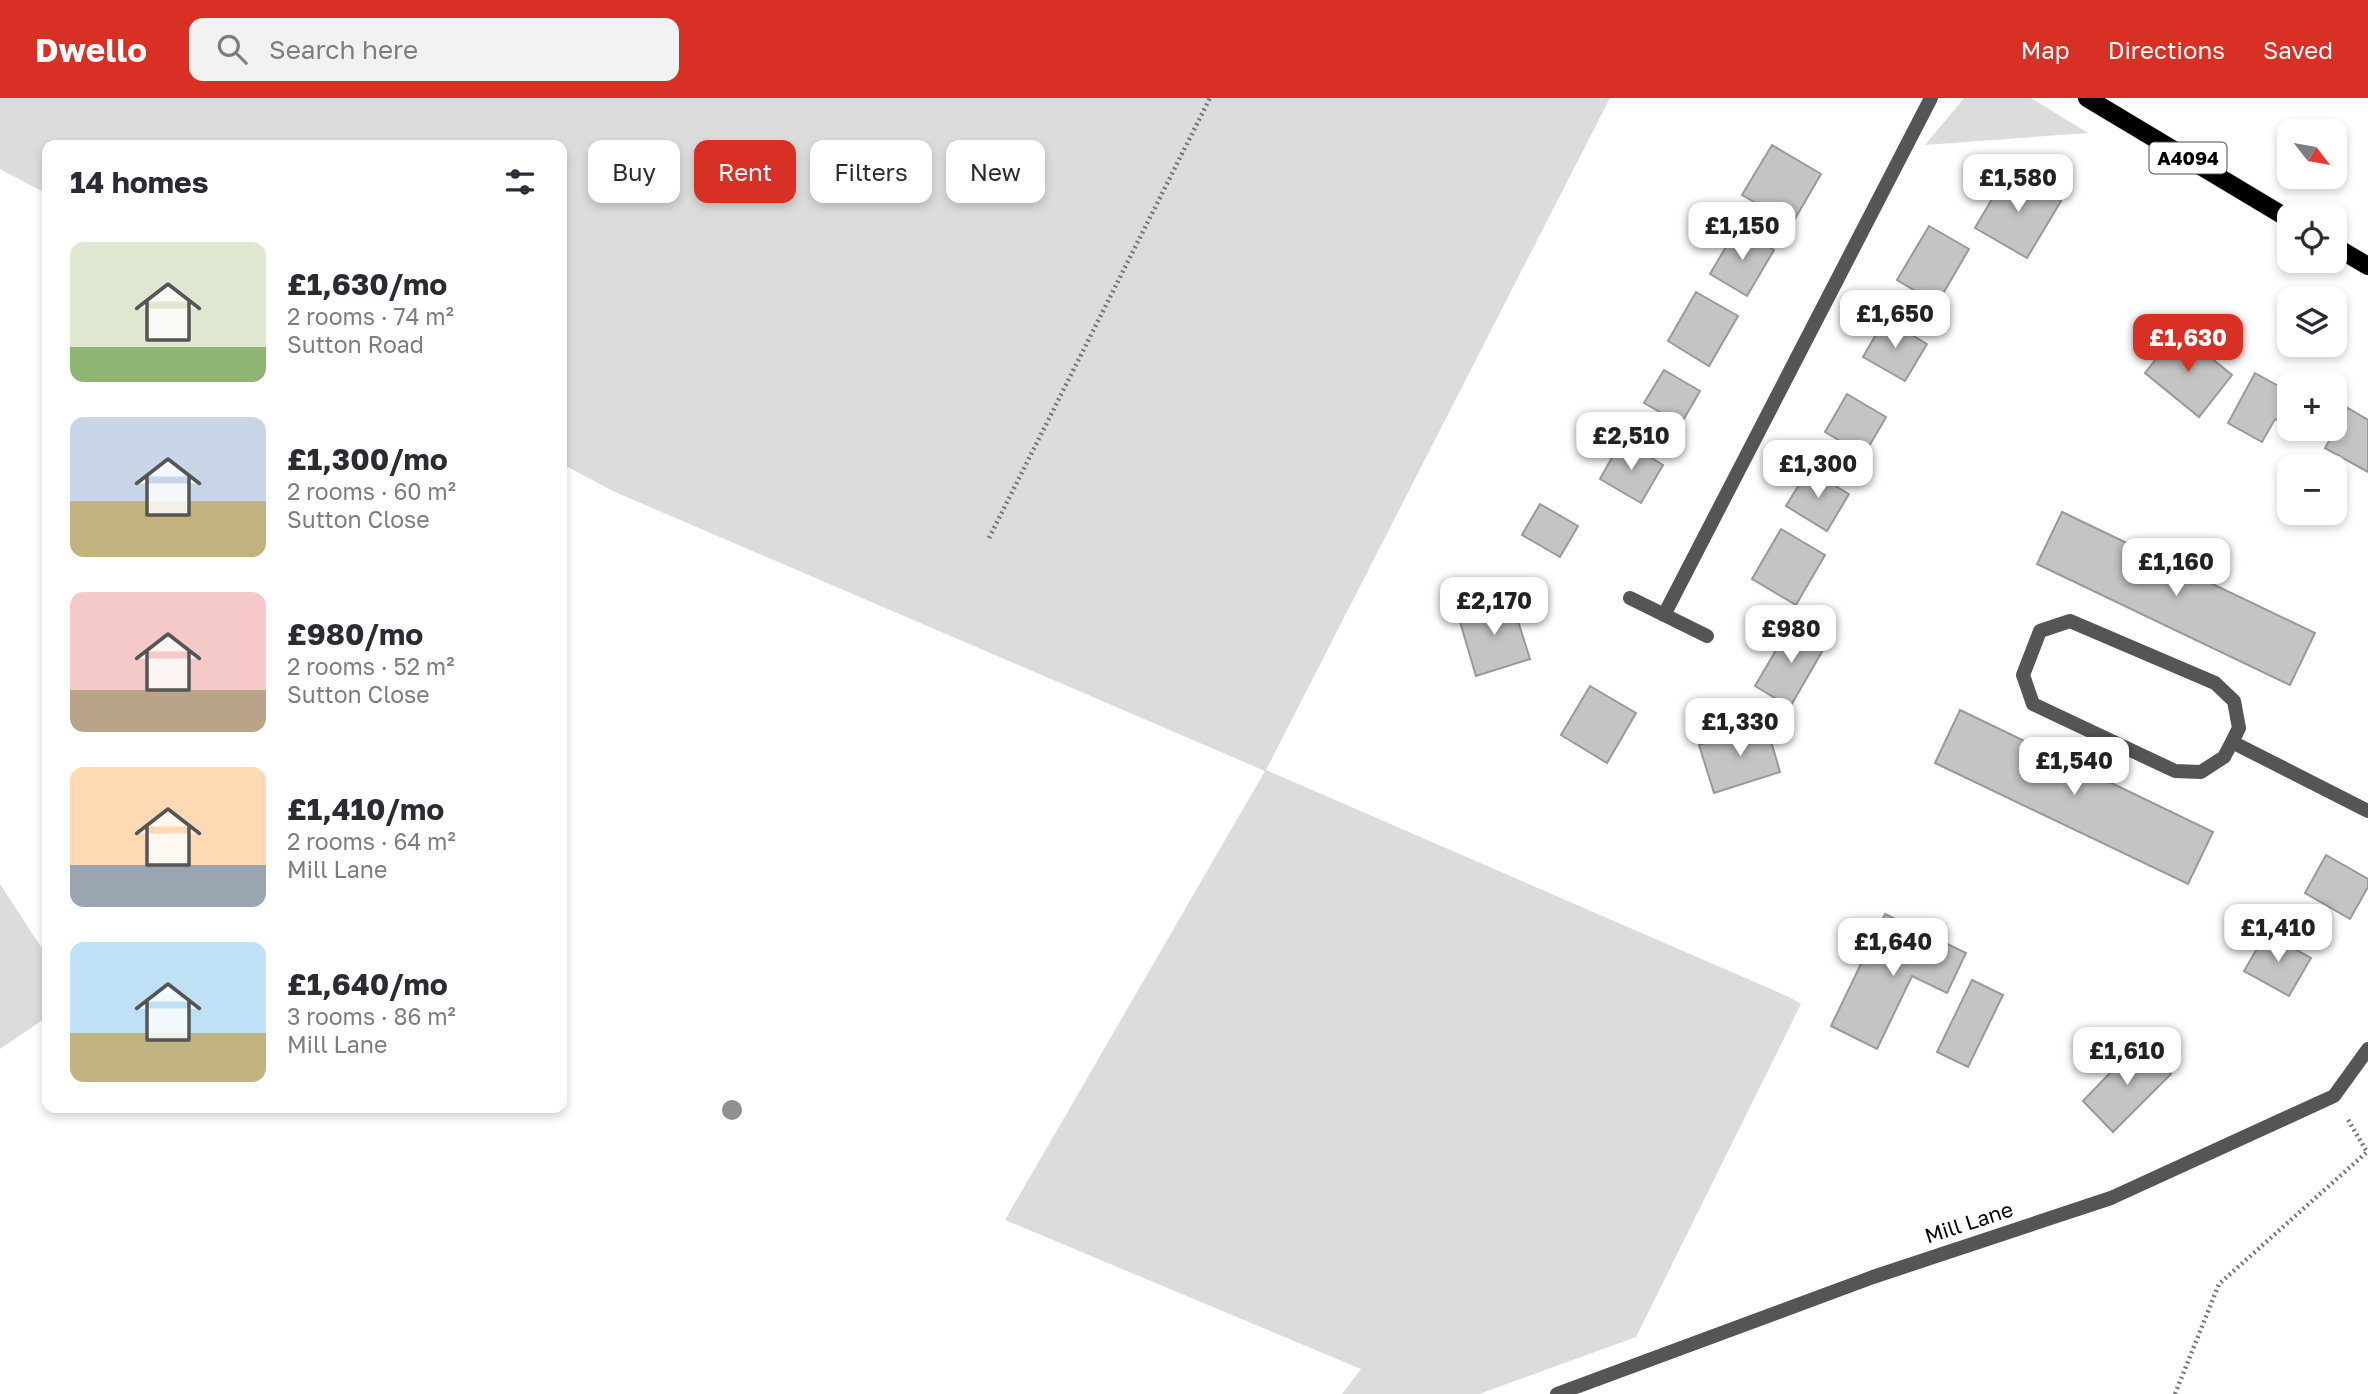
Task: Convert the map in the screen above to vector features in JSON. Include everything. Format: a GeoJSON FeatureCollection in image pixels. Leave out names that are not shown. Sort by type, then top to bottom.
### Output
{"type":"FeatureCollection","features":[{"type":"Feature","properties":{"kind":"main road","name":"A4094"},"geometry":{"type":"LineString","coordinates":[[2087,98],[2277,212]]}},
{"type":"Feature","properties":{"kind":"main road"},"geometry":{"type":"LineString","coordinates":[[2347,254],[2368,266]]}},
{"type":"Feature","properties":{"kind":"street"},"geometry":{"type":"LineString","coordinates":[[1664,615],[1931,98]]}},
{"type":"Feature","properties":{"kind":"street"},"geometry":{"type":"LineString","coordinates":[[1630,598],[1707,636]]}},
{"type":"Feature","properties":{"kind":"street"},"geometry":{"type":"LineString","coordinates":[[2070,621],[2216,683],[2234,701],[2239,728],[2232,742],[2224,757],[2201,772],[2175,771],[2033,704],[2023,675],[2040,631],[2070,621]]}},
{"type":"Feature","properties":{"kind":"street"},"geometry":{"type":"LineString","coordinates":[[2232,742],[2368,811]]}},
{"type":"Feature","properties":{"kind":"street","name":"Mill Lane"},"geometry":{"type":"LineString","coordinates":[[1557,1394],[1873,1277],[2111,1198],[2334,1096],[2368,1049]]}},
{"type":"Feature","properties":{"kind":"path"},"geometry":{"type":"LineString","coordinates":[[989,537],[1210,98]]}},
{"type":"Feature","properties":{"kind":"path"},"geometry":{"type":"LineString","coordinates":[[2175,1394],[2219,1284],[2367,1153],[2334,1096]]}},
{"type":"Feature","properties":{"kind":"shaded area"},"geometry":{"type":"Polygon","coordinates":[[[0,98],[1610,98],[1266,770],[1801,1004],[1636,1337],[1479,1394],[1342,1394],[1361,1369],[1005,1220],[1265,771],[615,492],[567,467],[567,140],[42,140],[42,191],[0,169],[0,98]]]}},
{"type":"Feature","properties":{"kind":"shaded area"},"geometry":{"type":"Polygon","coordinates":[[[1964,98],[2031,98],[2088,133],[1925,145],[1964,98]]]}},
{"type":"Feature","properties":{"kind":"shaded area"},"geometry":{"type":"Polygon","coordinates":[[[0,884],[42,948],[42,1020],[0,1049],[0,884]]]}},
{"type":"Feature","properties":{"kind":"building"},"geometry":{"type":"Polygon","coordinates":[[[1772,145],[1821,174],[1792,224],[1742,195],[1772,145]]]}},
{"type":"Feature","properties":{"kind":"building"},"geometry":{"type":"Polygon","coordinates":[[[2009,170],[2061,201],[2027,258],[1975,228],[2009,170]]]}},
{"type":"Feature","properties":{"kind":"building"},"geometry":{"type":"Polygon","coordinates":[[[1929,226],[1969,249],[1937,304],[1897,280],[1929,226]]]}},
{"type":"Feature","properties":{"kind":"building"},"geometry":{"type":"Polygon","coordinates":[[[1737,228],[1774,250],[1747,296],[1710,274],[1737,228]]]}},
{"type":"Feature","properties":{"kind":"building"},"geometry":{"type":"Polygon","coordinates":[[[1696,292],[1738,316],[1709,366],[1668,341],[1696,292]]]}},
{"type":"Feature","properties":{"kind":"building"},"geometry":{"type":"Polygon","coordinates":[[[1885,319],[1927,344],[1905,381],[1863,357],[1885,319]]]}},
{"type":"Feature","properties":{"kind":"building"},"geometry":{"type":"Polygon","coordinates":[[[2178,331],[2232,375],[2199,417],[2145,373],[2178,331]]]}},
{"type":"Feature","properties":{"kind":"building"},"geometry":{"type":"Polygon","coordinates":[[[1664,370],[1700,391],[1681,424],[1644,403],[1664,370]]]}},
{"type":"Feature","properties":{"kind":"building"},"geometry":{"type":"Polygon","coordinates":[[[2255,373],[2277,385],[2277,420],[2275,419],[2262,442],[2228,423],[2255,373]]]}},
{"type":"Feature","properties":{"kind":"building"},"geometry":{"type":"Polygon","coordinates":[[[1847,394],[1886,417],[1864,455],[1825,432],[1847,394]]]}},
{"type":"Feature","properties":{"kind":"building"},"geometry":{"type":"Polygon","coordinates":[[[2347,410],[2368,420],[2368,472],[2347,460],[2347,455],[2338,455],[2325,448],[2329,441],[2347,441],[2347,410]]]}},
{"type":"Feature","properties":{"kind":"building"},"geometry":{"type":"Polygon","coordinates":[[[1622,440],[1663,465],[1641,503],[1600,479],[1622,440]]]}},
{"type":"Feature","properties":{"kind":"building"},"geometry":{"type":"Polygon","coordinates":[[[1808,470],[1849,494],[1827,531],[1786,506],[1808,470]]]}},
{"type":"Feature","properties":{"kind":"building"},"geometry":{"type":"Polygon","coordinates":[[[1540,504],[1578,526],[1560,557],[1522,535],[1540,504]]]}},
{"type":"Feature","properties":{"kind":"building"},"geometry":{"type":"Polygon","coordinates":[[[2062,512],[2315,633],[2290,685],[2037,564],[2062,512]]]}},
{"type":"Feature","properties":{"kind":"building"},"geometry":{"type":"Polygon","coordinates":[[[1781,529],[1825,555],[1796,605],[1752,579],[1781,529]]]}},
{"type":"Feature","properties":{"kind":"building"},"geometry":{"type":"Polygon","coordinates":[[[1511,599],[1530,659],[1476,676],[1458,615],[1511,599]]]}},
{"type":"Feature","properties":{"kind":"building"},"geometry":{"type":"Polygon","coordinates":[[[1792,623],[1827,643],[1790,707],[1755,686],[1792,623]]]}},
{"type":"Feature","properties":{"kind":"building"},"geometry":{"type":"Polygon","coordinates":[[[1590,686],[1636,713],[1607,763],[1561,735],[1590,686]]]}},
{"type":"Feature","properties":{"kind":"building"},"geometry":{"type":"Polygon","coordinates":[[[1960,710],[2213,832],[2188,884],[1935,763],[1960,710]]]}},
{"type":"Feature","properties":{"kind":"building"},"geometry":{"type":"Polygon","coordinates":[[[1766,724],[1780,772],[1714,793],[1699,745],[1766,724]]]}},
{"type":"Feature","properties":{"kind":"building"},"geometry":{"type":"Polygon","coordinates":[[[2326,855],[2368,879],[2368,887],[2350,919],[2305,893],[2326,855]]]}},
{"type":"Feature","properties":{"kind":"building"},"geometry":{"type":"Polygon","coordinates":[[[1885,914],[1966,953],[1947,993],[1912,976],[1877,1049],[1831,1026],[1885,914]]]}},
{"type":"Feature","properties":{"kind":"building"},"geometry":{"type":"Polygon","coordinates":[[[2266,933],[2311,958],[2289,996],[2244,971],[2266,933]]]}},
{"type":"Feature","properties":{"kind":"building"},"geometry":{"type":"Polygon","coordinates":[[[1972,980],[2003,995],[1968,1067],[1937,1052],[1972,980]]]}},
{"type":"Feature","properties":{"kind":"building"},"geometry":{"type":"Polygon","coordinates":[[[2139,1043],[2171,1074],[2113,1132],[2083,1101],[2139,1043]]]}}]}
